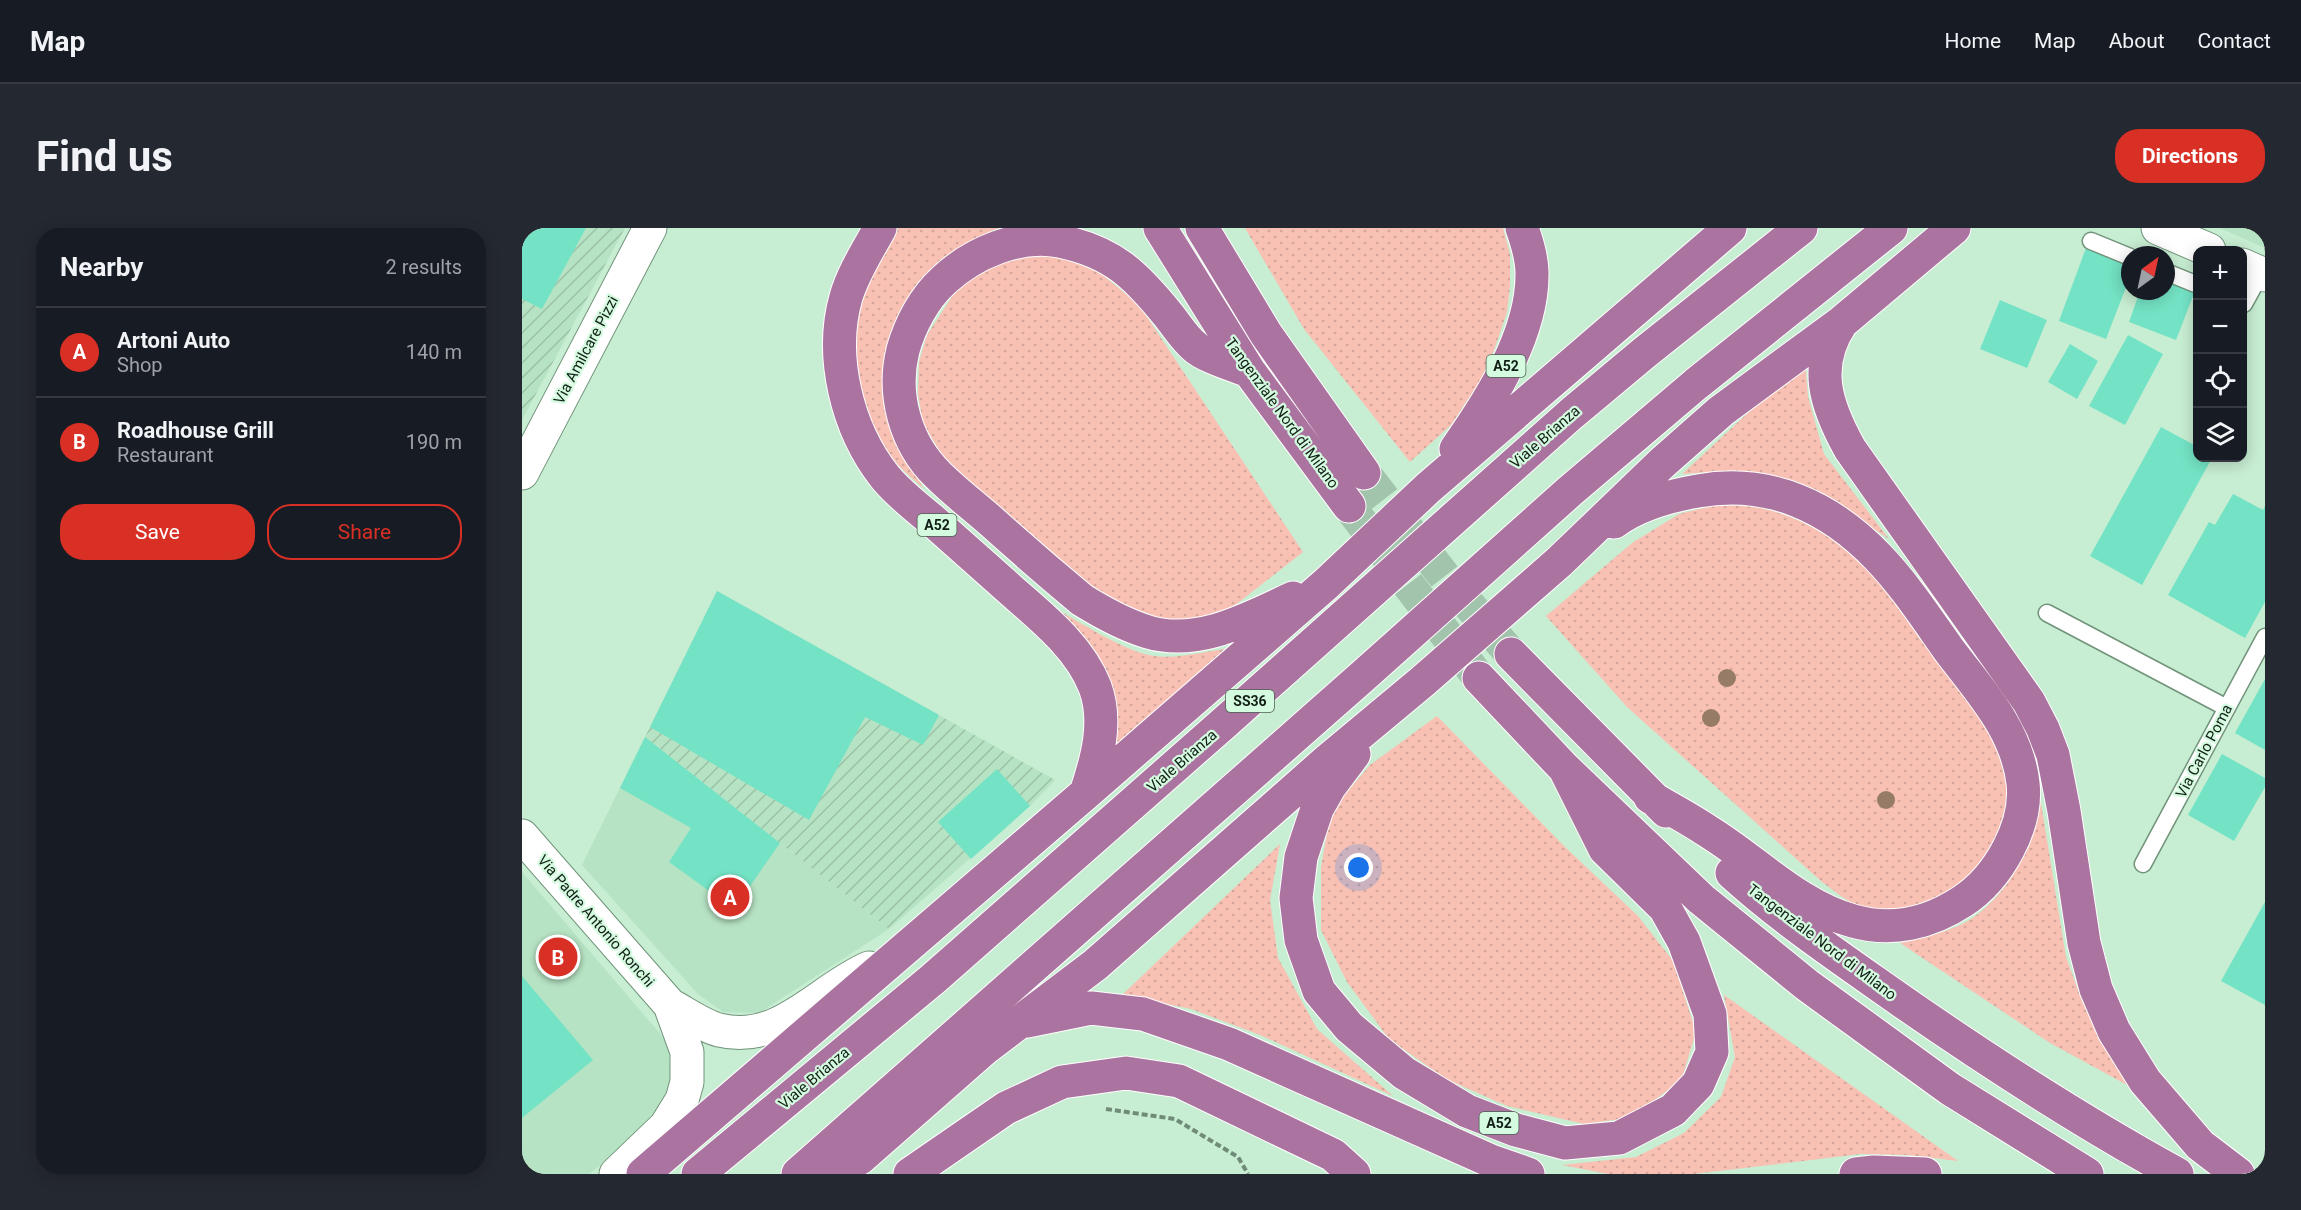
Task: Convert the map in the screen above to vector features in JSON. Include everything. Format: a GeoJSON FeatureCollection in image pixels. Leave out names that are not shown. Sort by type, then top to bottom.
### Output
{"type":"FeatureCollection","features":[{"type":"Feature","properties":{"kind":"highway","name":"A52"},"geometry":{"type":"LineString","coordinates":[[880,228],[846,296],[840,330],[841,364],[848,403],[863,441],[885,477],[1046,620],[1082,660],[1096,688],[1101,714],[1098,759],[1086,794]]}},
{"type":"Feature","properties":{"kind":"highway","name":"Tangenziale Nord di Milano"},"geometry":{"type":"LineString","coordinates":[[1160,228],[1249,371],[1349,506]]}},
{"type":"Feature","properties":{"kind":"highway","name":"Tangenziale Nord di Milano"},"geometry":{"type":"LineString","coordinates":[[1202,228],[1266,334],[1364,473]]}},
{"type":"Feature","properties":{"kind":"highway","name":"A52"},"geometry":{"type":"LineString","coordinates":[[1428,488],[1472,427],[1497,385],[1515,348],[1528,308],[1532,273],[1529,250],[1522,228]]}},
{"type":"Feature","properties":{"kind":"highway"},"geometry":{"type":"LineString","coordinates":[[643,1174],[1086,794],[1326,584],[1428,488],[1730,228]]}},
{"type":"Feature","properties":{"kind":"highway","name":"Viale Brianza"},"geometry":{"type":"LineString","coordinates":[[698,1174],[951,964],[1571,414],[1801,228]]}},
{"type":"Feature","properties":{"kind":"highway"},"geometry":{"type":"LineString","coordinates":[[798,1174],[1570,491],[1695,384],[1891,228]]}},
{"type":"Feature","properties":{"kind":"highway"},"geometry":{"type":"LineString","coordinates":[[833,1174],[860,1158],[984,1049],[1095,965],[1327,761],[1424,681],[1559,562],[1644,479],[1721,411],[1842,322],[1954,228]]}},
{"type":"Feature","properties":{"kind":"highway"},"geometry":{"type":"LineString","coordinates":[[1249,371],[1196,349],[1153,295],[1123,267],[1093,249],[1057,240],[1020,241],[989,250],[966,263],[943,281],[926,300],[907,335],[899,366],[899,393],[910,433],[937,474],[1082,600],[1130,626],[1150,633],[1167,635],[1184,636],[1209,632],[1251,618],[1326,584]]}},
{"type":"Feature","properties":{"kind":"highway"},"geometry":{"type":"LineString","coordinates":[[1842,322],[1832,337],[1824,378],[1837,425],[1850,449],[2029,702],[2053,755],[2084,943],[2096,988],[2114,1031],[2145,1081],[2200,1144],[2238,1174]]}},
{"type":"Feature","properties":{"kind":"highway"},"geometry":{"type":"LineString","coordinates":[[1559,562],[1623,516],[1650,503],[1675,495],[1712,488],[1754,488],[1790,496],[1828,516],[1855,535],[1880,559],[2003,722],[2017,754],[2023,785],[2021,814],[2012,839],[1997,867],[1973,894],[1945,913],[1919,923],[1890,926],[1852,921],[1812,904],[1710,832],[1650,797]]}},
{"type":"Feature","properties":{"kind":"highway","name":"Tangenziale Nord di Milano"},"geometry":{"type":"LineString","coordinates":[[1511,654],[1650,797],[1747,886],[1834,954],[1977,1053],[2091,1125],[2177,1174]]}},
{"type":"Feature","properties":{"kind":"highway","name":"A52"},"geometry":{"type":"LineString","coordinates":[[1479,678],[1565,769],[1701,899],[1807,985],[1950,1089],[2087,1174]]}},
{"type":"Feature","properties":{"kind":"highway","name":"A52"},"geometry":{"type":"LineString","coordinates":[[1424,681],[1347,761],[1317,809],[1301,857],[1296,898],[1301,940],[1319,991],[1349,1027],[1404,1073],[1467,1111],[1516,1130],[1565,1143],[1619,1138],[1673,1110],[1698,1084],[1712,1052],[1710,1014],[1684,942],[1665,908],[1605,849],[1565,769]]}},
{"type":"Feature","properties":{"kind":"highway","name":"A52"},"geometry":{"type":"LineString","coordinates":[[1019,1023],[1091,1008],[1143,1014],[1229,1044],[1491,1161],[1528,1174]]}},
{"type":"Feature","properties":{"kind":"highway"},"geometry":{"type":"LineString","coordinates":[[910,1174],[1006,1108],[1062,1083],[1126,1073],[1179,1081],[1333,1155],[1354,1174]]}},
{"type":"Feature","properties":{"kind":"highway"},"geometry":{"type":"LineString","coordinates":[[1856,1174],[1874,1172],[1925,1174]]}},
{"type":"Feature","properties":{"kind":"street","name":"Via Amilcare Pizzi"},"geometry":{"type":"LineString","coordinates":[[522,473],[650,228]]}},
{"type":"Feature","properties":{"kind":"street"},"geometry":{"type":"LineString","coordinates":[[2158,228],[2201,246]]}},
{"type":"Feature","properties":{"kind":"street","name":"Via Padre Antonio Ronchi"},"geometry":{"type":"LineString","coordinates":[[522,836],[670,1005]]}},
{"type":"Feature","properties":{"kind":"street"},"geometry":{"type":"LineString","coordinates":[[670,1005],[717,1030],[754,1033],[775,1026],[864,970],[900,954]]}},
{"type":"Feature","properties":{"kind":"street"},"geometry":{"type":"LineString","coordinates":[[615,1174],[666,1126],[682,1100],[687,1082],[687,1052],[670,1005]]}},
{"type":"Feature","properties":{"kind":"lane"},"geometry":{"type":"LineString","coordinates":[[2091,241],[2121,253]]}},
{"type":"Feature","properties":{"kind":"lane"},"geometry":{"type":"LineString","coordinates":[[2245,300],[2256,271]]}},
{"type":"Feature","properties":{"kind":"lane"},"geometry":{"type":"LineString","coordinates":[[2175,276],[2193,283]]}},
{"type":"Feature","properties":{"kind":"lane"},"geometry":{"type":"LineString","coordinates":[[2046,613],[2227,708]]}},
{"type":"Feature","properties":{"kind":"lane","name":"Via Carlo Poma"},"geometry":{"type":"LineString","coordinates":[[2143,864],[2265,637]]}},
{"type":"Feature","properties":{"kind":"path"},"geometry":{"type":"LineString","coordinates":[[1098,1108],[1175,1119],[1238,1157],[1248,1174]]}},
{"type":"Feature","properties":{"kind":"shaded area"},"geometry":{"type":"Polygon","coordinates":[[[522,228],[625,228],[522,420],[522,228]]]}},
{"type":"Feature","properties":{"kind":"shaded area"},"geometry":{"type":"Polygon","coordinates":[[[898,228],[1000,228],[969,242],[943,260],[921,283],[904,455],[924,489],[891,457],[875,434],[862,399],[857,360],[858,321],[866,285],[898,228]]]}},
{"type":"Feature","properties":{"kind":"shaded area"},"geometry":{"type":"Polygon","coordinates":[[[1245,228],[1503,228],[1510,254],[1510,286],[1507,312],[1494,350],[1482,378],[1451,425],[1410,462],[1304,329],[1245,228]]]}},
{"type":"Feature","properties":{"kind":"shaded area"},"geometry":{"type":"Polygon","coordinates":[[[2220,228],[2265,228],[2265,248],[2220,228]]]}},
{"type":"Feature","properties":{"kind":"shaded area"},"geometry":{"type":"Polygon","coordinates":[[[1031,255],[1063,258],[1098,271],[1139,305],[1303,552],[1224,614],[1187,621],[1161,621],[1133,613],[1084,584],[971,485],[940,452],[923,423],[918,394],[919,362],[927,335],[957,289],[978,274],[1003,261],[1031,255]]]}},
{"type":"Feature","properties":{"kind":"shaded area"},"geometry":{"type":"Polygon","coordinates":[[[1805,360],[1808,397],[1824,454],[1889,539],[1826,500],[1775,478],[1741,471],[1682,474],[1805,360]]]}},
{"type":"Feature","properties":{"kind":"shaded area"},"geometry":{"type":"Polygon","coordinates":[[[1745,505],[1783,514],[1828,536],[1855,556],[1868,567],[1989,729],[2005,775],[2006,804],[2001,826],[1992,847],[1972,876],[1962,885],[1923,904],[1902,910],[1868,909],[1844,898],[1822,882],[1627,707],[1546,616],[1632,543],[1679,514],[1712,506],[1745,505]]]}},
{"type":"Feature","properties":{"kind":"shaded area"},"geometry":{"type":"Polygon","coordinates":[[[717,591],[1055,780],[1030,806],[889,929],[645,737],[717,591]]]}},
{"type":"Feature","properties":{"kind":"shaded area"},"geometry":{"type":"Polygon","coordinates":[[[1053,607],[1103,636],[1143,654],[1174,656],[1232,648],[1114,753],[1053,607]]]}},
{"type":"Feature","properties":{"kind":"shaded area"},"geometry":{"type":"Polygon","coordinates":[[[1437,716],[1565,847],[1638,916],[1673,961],[1696,1032],[1681,1081],[1629,1118],[1584,1124],[1507,1106],[1446,1079],[1389,1039],[1347,982],[1321,930],[1321,867],[1331,811],[1370,765],[1437,716]]]}},
{"type":"Feature","properties":{"kind":"shaded area"},"geometry":{"type":"Polygon","coordinates":[[[645,737],[889,929],[759,1013],[723,1012],[698,994],[582,865],[645,737]]]}},
{"type":"Feature","properties":{"kind":"shaded area"},"geometry":{"type":"Polygon","coordinates":[[[2040,797],[2066,957],[2082,1001],[2100,1039],[2129,1086],[2050,1043],[1900,943],[1958,926],[1971,919],[1995,898],[2023,858],[2035,825],[2040,797]]]}},
{"type":"Feature","properties":{"kind":"shaded area"},"geometry":{"type":"Polygon","coordinates":[[[1280,844],[1270,900],[1278,958],[1317,1029],[1393,1096],[1260,1035],[1191,1009],[1122,995],[1280,844]]]}},
{"type":"Feature","properties":{"kind":"shaded area"},"geometry":{"type":"Polygon","coordinates":[[[522,872],[668,1043],[671,1083],[658,1118],[589,1174],[522,1174],[522,872]]]}},
{"type":"Feature","properties":{"kind":"shaded area"},"geometry":{"type":"Polygon","coordinates":[[[1724,995],[1958,1161],[1908,1155],[1861,1154],[1694,1174],[1608,1174],[1562,1165],[1636,1157],[1684,1133],[1721,1097],[1735,1057],[1724,995]]]}},
{"type":"Feature","properties":{"kind":"building"},"geometry":{"type":"Polygon","coordinates":[[[522,228],[586,228],[542,309],[522,299],[522,228]]]}},
{"type":"Feature","properties":{"kind":"building"},"geometry":{"type":"Polygon","coordinates":[[[2086,248],[2121,262],[2121,300],[2106,339],[2059,321],[2086,248]]]}},
{"type":"Feature","properties":{"kind":"building"},"geometry":{"type":"Polygon","coordinates":[[[2175,283],[2193,290],[2193,296],[2176,340],[2129,322],[2137,300],[2175,300],[2175,283]]]}},
{"type":"Feature","properties":{"kind":"building"},"geometry":{"type":"Polygon","coordinates":[[[2000,300],[2047,320],[2027,368],[1980,349],[2000,300]]]}},
{"type":"Feature","properties":{"kind":"building"},"geometry":{"type":"Polygon","coordinates":[[[2128,335],[2163,354],[2125,425],[2089,406],[2128,335]]]}},
{"type":"Feature","properties":{"kind":"building"},"geometry":{"type":"Polygon","coordinates":[[[2070,344],[2098,361],[2077,399],[2048,382],[2070,344]]]}},
{"type":"Feature","properties":{"kind":"building"},"geometry":{"type":"Polygon","coordinates":[[[2161,427],[2193,444],[2193,462],[2210,462],[2142,585],[2090,556],[2161,427]]]}},
{"type":"Feature","properties":{"kind":"building"},"geometry":{"type":"Polygon","coordinates":[[[2233,494],[2263,510],[2265,506],[2265,602],[2245,638],[2168,595],[2209,522],[2215,525],[2233,494]]]}},
{"type":"Feature","properties":{"kind":"building"},"geometry":{"type":"Polygon","coordinates":[[[717,591],[939,715],[923,745],[865,717],[809,820],[650,727],[717,591]]]}},
{"type":"Feature","properties":{"kind":"building"},"geometry":{"type":"Polygon","coordinates":[[[2265,679],[2265,750],[2235,733],[2265,679]]]}},
{"type":"Feature","properties":{"kind":"building"},"geometry":{"type":"Polygon","coordinates":[[[645,737],[780,843],[734,909],[669,862],[691,828],[620,788],[645,737]]]}},
{"type":"Feature","properties":{"kind":"building"},"geometry":{"type":"Polygon","coordinates":[[[2222,754],[2265,778],[2265,787],[2234,841],[2188,815],[2222,754]]]}},
{"type":"Feature","properties":{"kind":"building"},"geometry":{"type":"Polygon","coordinates":[[[997,769],[1030,806],[971,859],[938,822],[997,769]]]}},
{"type":"Feature","properties":{"kind":"building"},"geometry":{"type":"Polygon","coordinates":[[[2265,902],[2265,1005],[2221,981],[2265,902]]]}},
{"type":"Feature","properties":{"kind":"building"},"geometry":{"type":"Polygon","coordinates":[[[522,976],[593,1060],[522,1118],[522,976]]]}},
{"type":"Feature","properties":{"kind":"tunnel"},"geometry":{"type":"LineString","coordinates":[[1364,473],[1445,577],[1511,654]]}},
{"type":"Feature","properties":{"kind":"tunnel"},"geometry":{"type":"LineString","coordinates":[[1349,506],[1479,678]]}},
{"type":"Feature","properties":{"kind":"place","name":"Artoni Auto"},"geometry":{"type":"Point","coordinates":[730,897]}},
{"type":"Feature","properties":{"kind":"place","name":"Roadhouse Grill"},"geometry":{"type":"Point","coordinates":[558,957]}}]}
